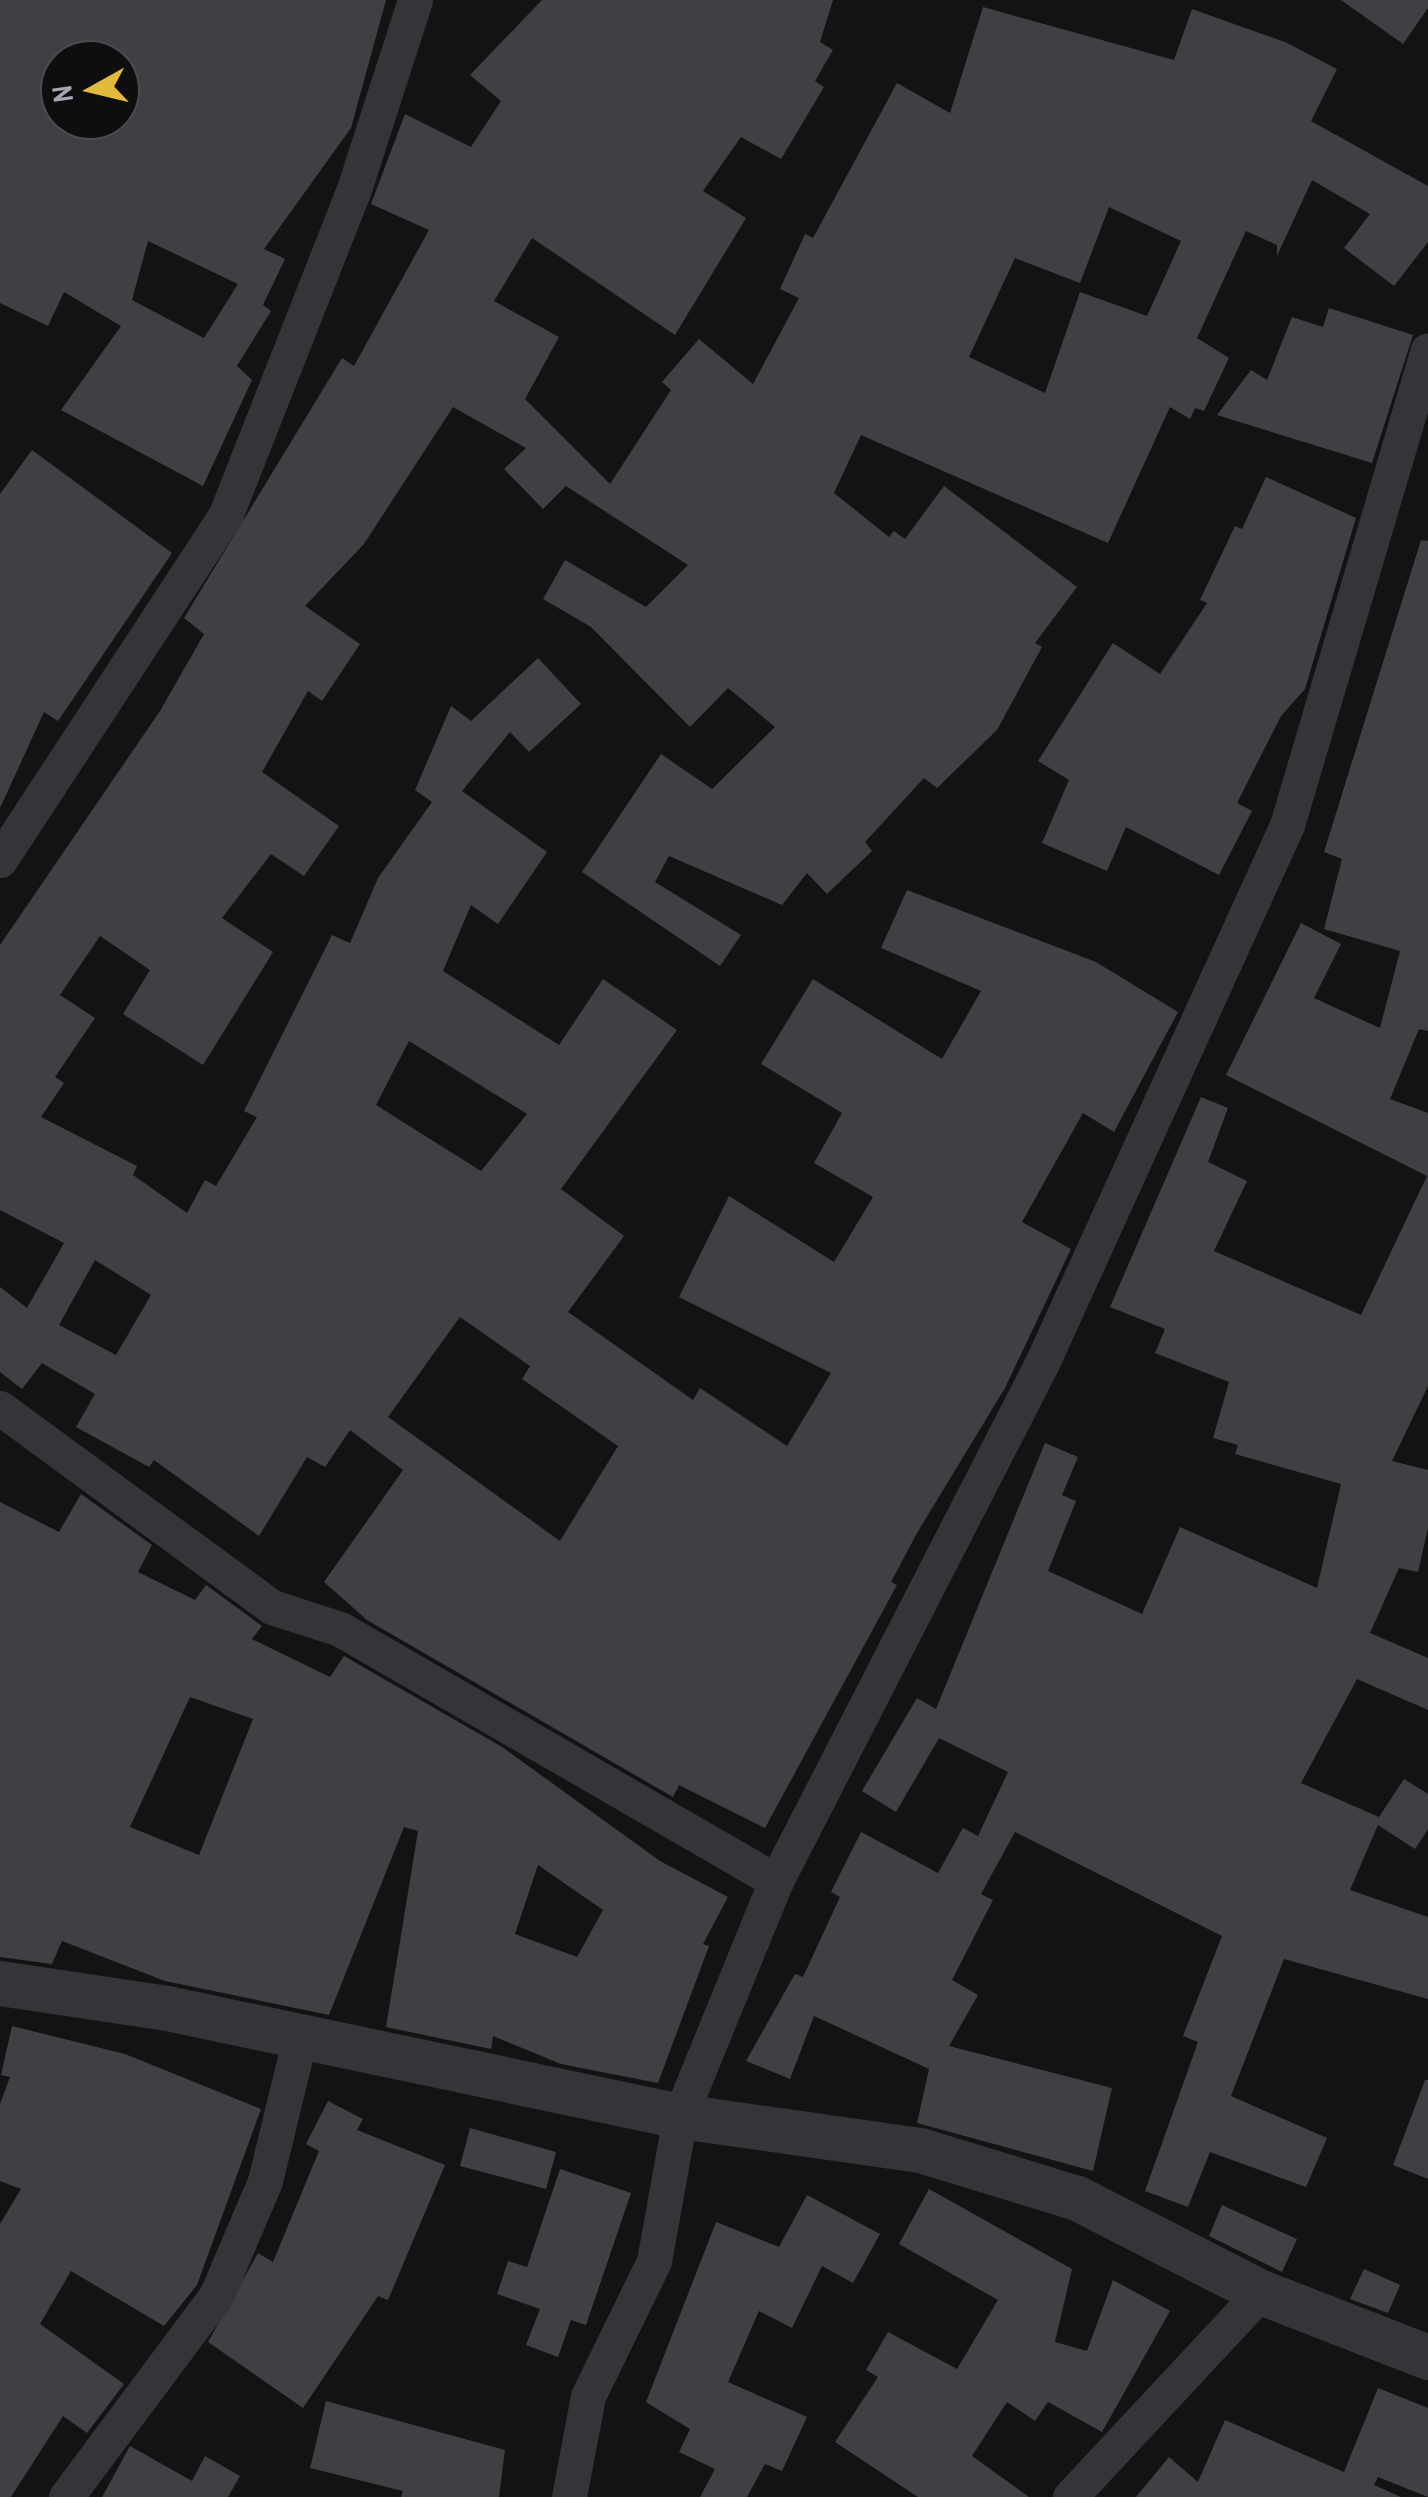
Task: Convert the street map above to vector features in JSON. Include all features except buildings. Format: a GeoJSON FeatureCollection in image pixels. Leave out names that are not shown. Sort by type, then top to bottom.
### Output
{"type":"FeatureCollection","features":[{"type":"Feature","properties":{"kind":"street"},"geometry":{"type":"LineString","coordinates":[[0,860],[226,514],[355,186],[415,0]]}},
{"type":"Feature","properties":{"kind":"street"},"geometry":{"type":"LineString","coordinates":[[569,2497],[588,2396],[654,2260],[680,2116],[776,1881],[1042,1362],[1236,950],[1287,825],[1428,350]]}},
{"type":"Feature","properties":{"kind":"street"},"geometry":{"type":"LineString","coordinates":[[0,1408],[272,1607],[340,1629],[776,1881]]}},
{"type":"Feature","properties":{"kind":"street"},"geometry":{"type":"LineString","coordinates":[[0,1983],[300,2037],[680,2116],[920,2150],[1077,2198],[1261,2292],[1428,2357]]}},
{"type":"Feature","properties":{"kind":"street"},"geometry":{"type":"LineString","coordinates":[[66,2497],[216,2296],[266,2181],[300,2037]]}},
{"type":"Feature","properties":{"kind":"street"},"geometry":{"type":"LineString","coordinates":[[1070,2497],[1261,2292]]}}]}
